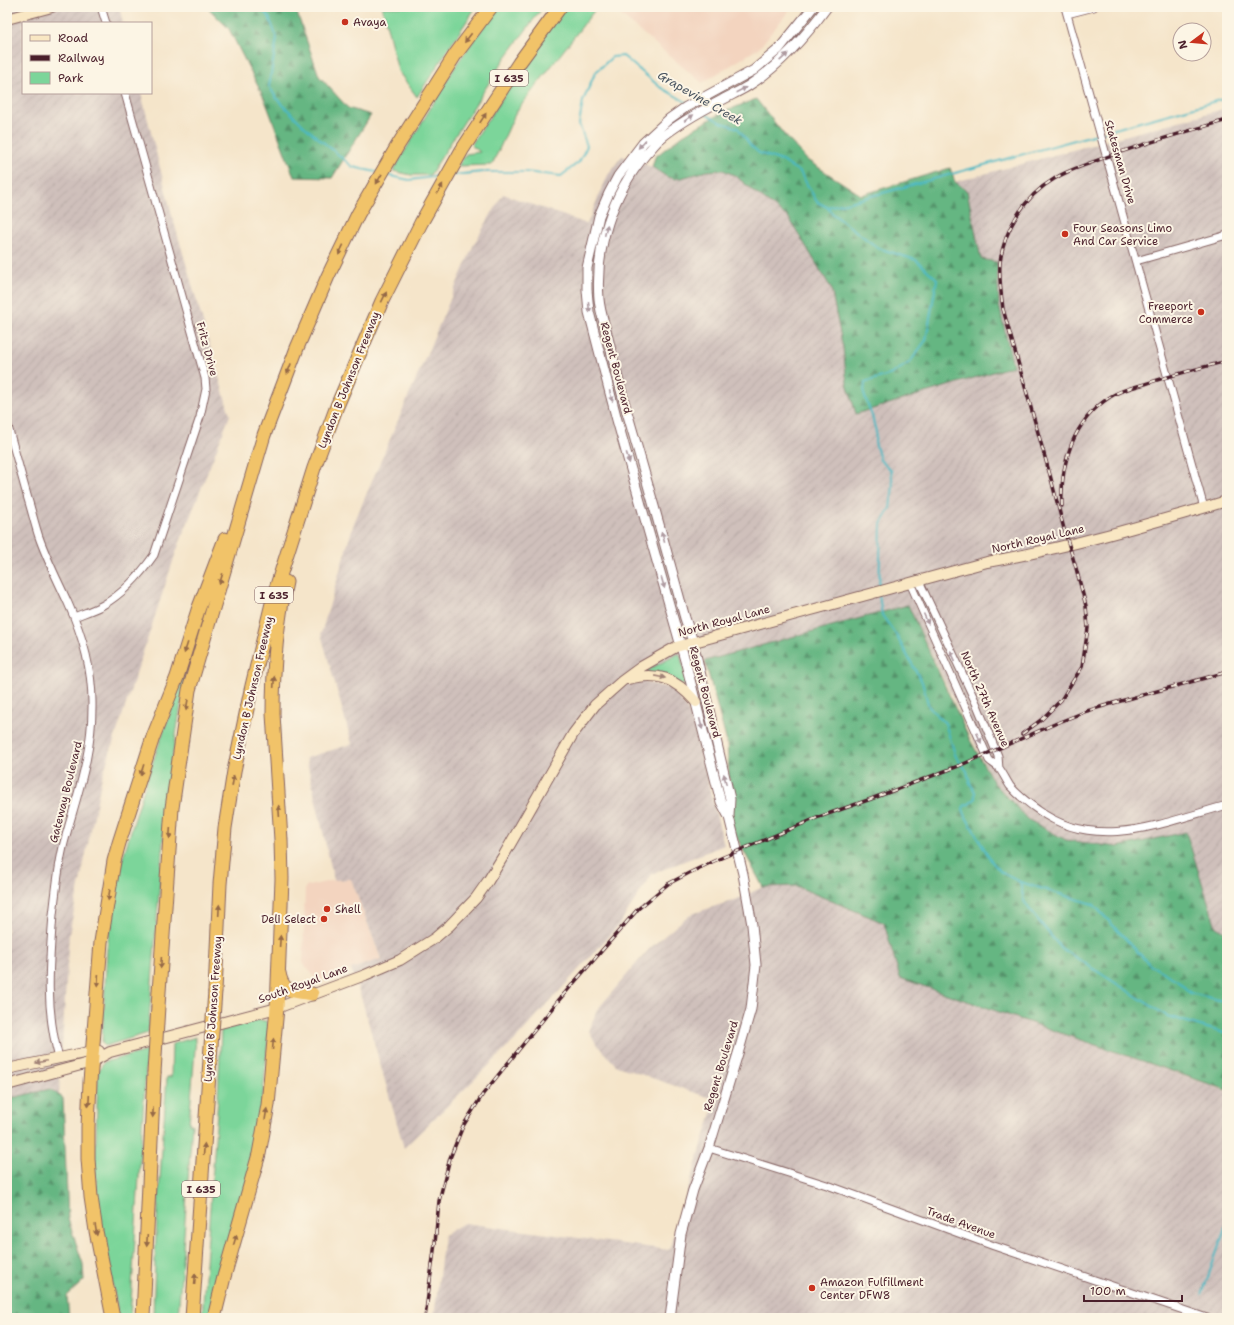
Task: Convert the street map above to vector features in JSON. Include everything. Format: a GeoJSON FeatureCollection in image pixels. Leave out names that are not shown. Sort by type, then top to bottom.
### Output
{"type":"FeatureCollection","features":[{"type":"Feature","properties":{"kind":"highway"},"geometry":{"type":"LineString","coordinates":[[113,1318],[96,1231],[89,1167],[88,1127],[101,942],[116,855],[153,737],[177,678],[198,610],[297,348],[328,276],[358,214],[398,145],[455,55],[491,7]]}},
{"type":"Feature","properties":{"kind":"highway","name":"Lyndon B Johnson Freeway"},"geometry":{"type":"LineString","coordinates":[[192,1318],[225,828],[234,771],[251,690],[274,595],[314,468],[337,406],[382,301],[421,223],[462,150],[519,63],[560,7]]}},
{"type":"Feature","properties":{"kind":"highway"},"geometry":{"type":"LineString","coordinates":[[143,1318],[154,1073],[172,808],[189,690],[264,434]]}},
{"type":"Feature","properties":{"kind":"highway"},"geometry":{"type":"LineString","coordinates":[[214,1318],[260,1147],[268,1105],[277,1008],[282,879],[273,714],[276,647],[278,620],[285,587],[314,468]]}},
{"type":"Feature","properties":{"kind":"highway"},"geometry":{"type":"LineString","coordinates":[[278,971],[282,983],[292,992],[312,994]]}},
{"type":"Feature","properties":{"kind":"main road"},"geometry":{"type":"LineString","coordinates":[[7,19],[52,7]]}},
{"type":"Feature","properties":{"kind":"main road","name":"North Royal Lane"},"geometry":{"type":"LineString","coordinates":[[365,975],[400,960],[435,938],[476,898],[504,856],[576,728],[595,705],[622,681],[648,662],[676,647],[693,642],[987,562],[1024,556],[1069,545],[1227,501]]}},
{"type":"Feature","properties":{"kind":"main road"},"geometry":{"type":"LineString","coordinates":[[622,681],[644,676],[664,677],[681,686],[696,702]]}},
{"type":"Feature","properties":{"kind":"main road","name":"South Royal Lane"},"geometry":{"type":"LineString","coordinates":[[9,1085],[93,1056],[277,1008],[365,975]]}},
{"type":"Feature","properties":{"kind":"main road","name":"South Royal Lane"},"geometry":{"type":"LineString","coordinates":[[7,1069],[59,1058],[93,1056]]}},
{"type":"Feature","properties":{"kind":"main road"},"geometry":{"type":"LineString","coordinates":[[7,1069],[9,1085]]}},
{"type":"Feature","properties":{"kind":"street"},"geometry":{"type":"LineString","coordinates":[[101,7],[106,22]]}},
{"type":"Feature","properties":{"kind":"street","name":"Regent Boulevard"},"geometry":{"type":"LineString","coordinates":[[670,1318],[681,1234],[693,1190],[709,1148],[740,1047],[750,1009],[756,965],[752,925],[744,874],[729,817],[721,802],[681,646],[617,420],[589,312],[587,268],[598,221],[608,193],[618,176],[657,136],[669,119],[686,106],[754,70],[779,49],[813,7]]}},
{"type":"Feature","properties":{"kind":"street","name":"Regent Boulevard"},"geometry":{"type":"LineString","coordinates":[[657,136],[720,100],[748,86],[784,57],[806,35],[827,7]]}},
{"type":"Feature","properties":{"kind":"street"},"geometry":{"type":"LineString","coordinates":[[1066,11],[1094,7]]}},
{"type":"Feature","properties":{"kind":"street","name":"Statesman Drive"},"geometry":{"type":"LineString","coordinates":[[1066,11],[1204,508]]}},
{"type":"Feature","properties":{"kind":"street","name":"Fritz Drive"},"geometry":{"type":"LineString","coordinates":[[74,617],[102,606],[113,598],[144,570],[154,555],[200,417],[206,389],[205,378],[125,94]]}},
{"type":"Feature","properties":{"kind":"street","name":"Regent Boulevard"},"geometry":{"type":"LineString","coordinates":[[635,160],[622,187],[607,226],[599,269],[599,299],[615,367],[693,642],[730,799],[729,817]]}},
{"type":"Feature","properties":{"kind":"street"},"geometry":{"type":"LineString","coordinates":[[1136,261],[1227,235]]}},
{"type":"Feature","properties":{"kind":"street","name":"Gateway Boulevard"},"geometry":{"type":"LineString","coordinates":[[7,425],[38,536],[74,617],[85,650],[92,700],[91,733],[84,773],[59,865],[49,960],[50,1014],[53,1038],[59,1058]]}},
{"type":"Feature","properties":{"kind":"street","name":"North 27th Avenue"},"geometry":{"type":"LineString","coordinates":[[915,582],[976,705],[998,756],[999,769]]}},
{"type":"Feature","properties":{"kind":"street","name":"North 27th Avenue"},"geometry":{"type":"LineString","coordinates":[[915,582],[966,710],[989,760],[999,769]]}},
{"type":"Feature","properties":{"kind":"street"},"geometry":{"type":"LineString","coordinates":[[966,710],[976,705]]}},
{"type":"Feature","properties":{"kind":"street"},"geometry":{"type":"LineString","coordinates":[[999,769],[1015,792],[1038,810],[1056,821],[1078,830],[1110,832],[1136,830],[1227,805]]}},
{"type":"Feature","properties":{"kind":"street","name":"Trade Avenue"},"geometry":{"type":"LineString","coordinates":[[709,1148],[831,1187],[997,1247],[1207,1318]]}},
{"type":"Feature","properties":{"kind":"shaded area"},"geometry":{"type":"Polygon","coordinates":[[[7,7],[119,7],[123,22],[22,22],[22,94],[141,94],[173,219],[230,415],[175,555],[102,777],[69,934],[59,1094],[62,1318],[7,1318],[7,7]]]}},
{"type":"Feature","properties":{"kind":"shaded area"},"geometry":{"type":"Polygon","coordinates":[[[611,7],[792,7],[759,48],[702,83],[611,7]]]}},
{"type":"Feature","properties":{"kind":"shaded area"},"geometry":{"type":"Polygon","coordinates":[[[1227,108],[1227,933],[1216,927],[1186,832],[1117,847],[1066,840],[1029,820],[994,783],[908,605],[705,661],[644,682],[673,689],[691,715],[724,845],[652,874],[618,926],[515,1040],[404,1148],[362,1000],[351,969],[381,959],[351,879],[334,880],[306,758],[352,744],[321,634],[354,523],[474,244],[503,194],[587,224],[608,175],[622,156],[652,167],[667,177],[681,178],[707,171],[723,170],[736,176],[789,218],[831,288],[843,348],[847,383],[1013,366],[999,305],[997,262],[981,259],[967,191],[955,182],[1227,108]]]}},
{"type":"Feature","properties":{"kind":"shaded area"},"geometry":{"type":"Polygon","coordinates":[[[351,879],[381,960],[318,981],[303,963],[305,887],[334,880],[351,879]]]}},
{"type":"Feature","properties":{"kind":"shaded area"},"geometry":{"type":"Polygon","coordinates":[[[796,886],[885,923],[901,978],[1227,1091],[1227,1318],[434,1318],[444,1235],[464,1223],[669,1250],[716,1100],[617,1066],[597,1045],[589,1031],[597,1010],[649,949],[689,915],[737,899],[763,887],[796,886]]]}},
{"type":"Feature","properties":{"kind":"green space"},"geometry":{"type":"Polygon","coordinates":[[[207,7],[295,7],[319,76],[348,108],[371,115],[332,178],[294,177],[265,100],[229,29],[207,7]]]}},
{"type":"Feature","properties":{"kind":"green space"},"geometry":{"type":"Polygon","coordinates":[[[382,7],[476,7],[417,97],[398,71],[382,7]]]}},
{"type":"Feature","properties":{"kind":"green space"},"geometry":{"type":"Polygon","coordinates":[[[498,7],[543,7],[503,61],[430,175],[411,175],[393,171],[458,62],[498,7]]]}},
{"type":"Feature","properties":{"kind":"green space"},"geometry":{"type":"Polygon","coordinates":[[[565,7],[597,7],[516,112],[492,165],[458,166],[466,154],[480,152],[471,145],[565,7]]]}},
{"type":"Feature","properties":{"kind":"green space"},"geometry":{"type":"Polygon","coordinates":[[[756,99],[782,132],[807,160],[861,195],[950,168],[955,182],[967,191],[981,259],[997,262],[999,305],[1013,366],[856,414],[847,383],[843,348],[831,288],[789,218],[736,176],[723,170],[707,171],[675,179],[667,177],[652,167],[655,157],[683,135],[721,113],[756,99]]]}},
{"type":"Feature","properties":{"kind":"green space"},"geometry":{"type":"Polygon","coordinates":[[[908,605],[969,738],[994,783],[1029,820],[1066,840],[1117,847],[1186,832],[1216,927],[1227,933],[1227,1090],[900,978],[884,923],[796,886],[763,887],[732,829],[727,743],[705,661],[908,605]]]}},
{"type":"Feature","properties":{"kind":"green space"},"geometry":{"type":"Polygon","coordinates":[[[680,654],[688,686],[642,673],[680,654]]]}},
{"type":"Feature","properties":{"kind":"green space"},"geometry":{"type":"Polygon","coordinates":[[[188,661],[167,790],[148,1033],[105,1046],[102,1043],[107,949],[112,905],[122,860],[149,773],[188,661]]]}},
{"type":"Feature","properties":{"kind":"green space"},"geometry":{"type":"Polygon","coordinates":[[[259,1020],[266,1021],[269,1028],[259,1140],[212,1318],[202,1318],[218,1098],[221,1030],[259,1020]]]}},
{"type":"Feature","properties":{"kind":"green space"},"geometry":{"type":"Polygon","coordinates":[[[196,1037],[189,1124],[192,1124],[178,1318],[153,1318],[156,1236],[167,1077],[171,1077],[172,1044],[196,1037]]]}},
{"type":"Feature","properties":{"kind":"green space"},"geometry":{"type":"Polygon","coordinates":[[[147,1051],[130,1318],[119,1318],[100,1221],[95,1170],[98,1071],[104,1062],[147,1051]]]}},
{"type":"Feature","properties":{"kind":"green space"},"geometry":{"type":"Polygon","coordinates":[[[50,1089],[63,1098],[68,1219],[83,1264],[84,1280],[67,1296],[69,1318],[7,1318],[7,1099],[50,1089]]]}},
{"type":"Feature","properties":{"kind":"waterway","name":"Grapevine Creek"},"geometry":{"type":"LineString","coordinates":[[259,7],[269,17],[277,38],[269,86],[277,99],[305,127],[353,167],[376,172]]}},
{"type":"Feature","properties":{"kind":"waterway","name":"Grapevine Creek"},"geometry":{"type":"LineString","coordinates":[[453,175],[483,172],[525,172],[561,176],[579,162],[587,146],[579,124],[583,101],[595,73],[612,57],[623,56],[660,87],[688,103]]}},
{"type":"Feature","properties":{"kind":"waterway"},"geometry":{"type":"LineString","coordinates":[[827,207],[850,202],[1227,98]]}},
{"type":"Feature","properties":{"kind":"waterway","name":"Grapevine Creek"},"geometry":{"type":"LineString","coordinates":[[704,113],[720,122],[738,128],[750,145],[759,153],[782,161],[800,172],[817,202],[827,207],[833,214],[878,248],[916,260],[937,279],[926,340],[910,362],[892,374],[865,382],[864,394],[876,432],[875,442],[880,460],[891,470],[893,486],[890,508],[881,524],[879,589]]}},
{"type":"Feature","properties":{"kind":"waterway","name":"Grapevine Creek"},"geometry":{"type":"LineString","coordinates":[[386,175],[409,180],[441,176]]}},
{"type":"Feature","properties":{"kind":"waterway","name":"Grapevine Creek"},"geometry":{"type":"LineString","coordinates":[[879,595],[882,615],[896,635],[922,682],[929,707],[945,723],[956,757],[967,771],[970,783],[975,792],[975,799],[964,806],[963,809],[966,817],[992,862],[1001,872],[1020,882],[1093,904],[1150,965],[1177,980],[1190,993],[1227,1002]]}},
{"type":"Feature","properties":{"kind":"waterway"},"geometry":{"type":"LineString","coordinates":[[1020,882],[1024,901],[1061,948],[1167,1016],[1227,1034]]}},
{"type":"Feature","properties":{"kind":"waterway"},"geometry":{"type":"LineString","coordinates":[[1202,1294],[1227,1223]]}},
{"type":"Feature","properties":{"kind":"railway"},"geometry":{"type":"LineString","coordinates":[[1022,734],[1041,720],[1061,700],[1082,667],[1088,628],[1086,606],[1076,568],[1003,309],[1000,263],[1006,238],[1011,226],[1025,204],[1044,186],[1059,176],[1073,169],[1126,150],[1227,120]]}},
{"type":"Feature","properties":{"kind":"railway"},"geometry":{"type":"LineString","coordinates":[[1062,506],[1063,474],[1071,444],[1087,418],[1097,407],[1110,397],[1123,391],[1227,361]]}},
{"type":"Feature","properties":{"kind":"railway"},"geometry":{"type":"LineString","coordinates":[[425,1318],[439,1201],[450,1158],[463,1126],[483,1094],[558,1001],[638,909],[668,884],[714,861],[819,817],[961,765],[1087,711],[1227,672]]}},
{"type":"Feature","properties":{"kind":"place","name":"Avaya"},"geometry":{"type":"Point","coordinates":[345,22]}},
{"type":"Feature","properties":{"kind":"place","name":"Four Seasons Limo And Car Service"},"geometry":{"type":"Point","coordinates":[1065,234]}},
{"type":"Feature","properties":{"kind":"place","name":"Freeport Commerce"},"geometry":{"type":"Point","coordinates":[1201,312]}},
{"type":"Feature","properties":{"kind":"place","name":"Shell"},"geometry":{"type":"Point","coordinates":[327,909]}},
{"type":"Feature","properties":{"kind":"place","name":"Deli Select"},"geometry":{"type":"Point","coordinates":[324,919]}},
{"type":"Feature","properties":{"kind":"place","name":"Amazon Fulfillment Center DFW8"},"geometry":{"type":"Point","coordinates":[812,1288]}}]}
